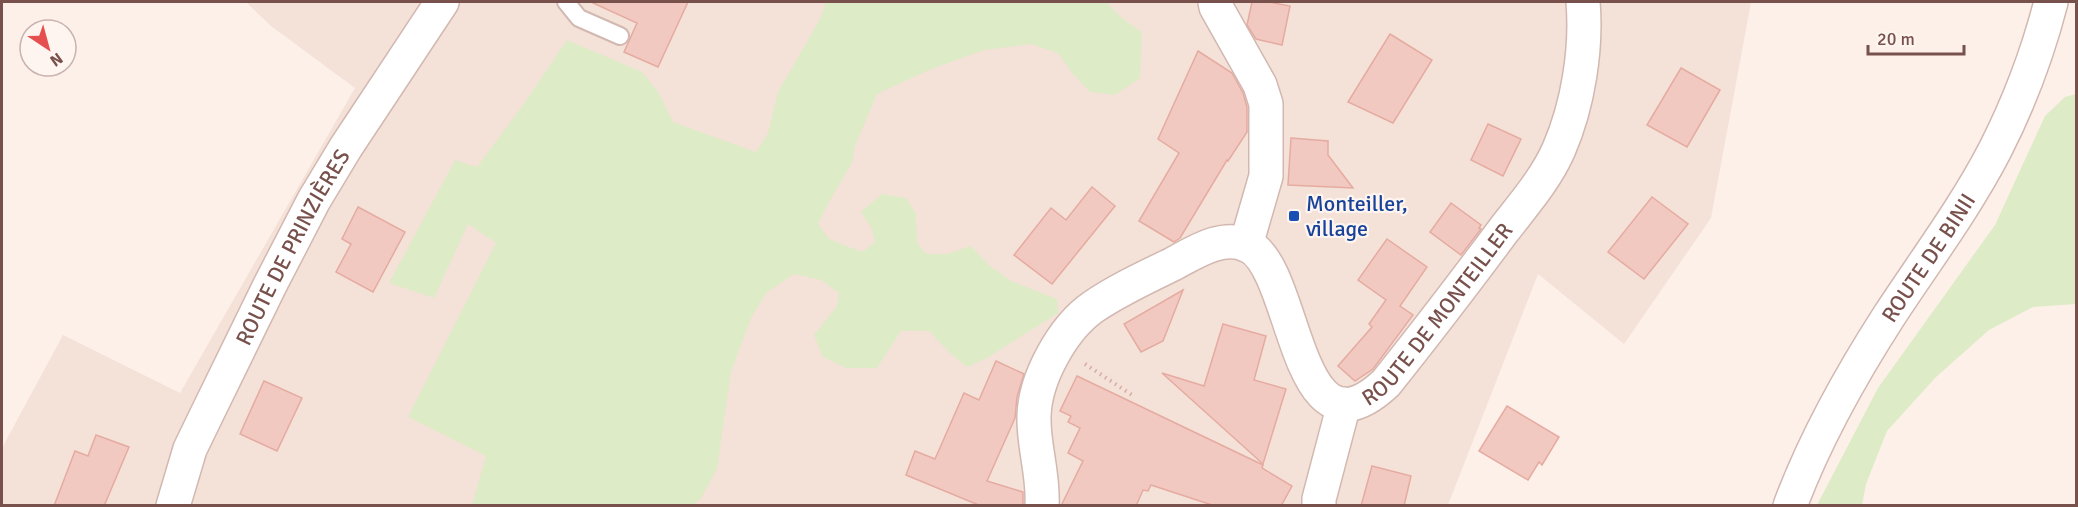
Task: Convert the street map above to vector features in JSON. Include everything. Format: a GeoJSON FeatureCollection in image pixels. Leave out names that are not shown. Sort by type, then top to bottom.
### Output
{"type":"FeatureCollection","features":[{"type":"Feature","properties":{"kind":"street","name":"ROUTE DE PRINZIÈRES"},"geometry":{"type":"LineString","coordinates":[[173,506],[190,449],[298,230],[346,147],[442,2]]}},
{"type":"Feature","properties":{"kind":"street"},"geometry":{"type":"LineString","coordinates":[[1042,506],[1043,488],[1034,417],[1035,403],[1044,371],[1078,321],[1092,308],[1148,276],[1218,243],[1232,241],[1246,245],[1266,176],[1266,104],[1260,85],[1215,2]]}},
{"type":"Feature","properties":{"kind":"street","name":"ROUTE DE MONTEILLER"},"geometry":{"type":"LineString","coordinates":[[1246,245],[1259,253],[1272,274],[1299,351],[1310,375],[1323,394],[1344,404],[1367,399],[1386,382],[1470,277],[1546,173],[1558,151],[1574,100],[1582,47],[1583,2]]}},
{"type":"Feature","properties":{"kind":"street","name":"ROUTE DE BINII"},"geometry":{"type":"LineString","coordinates":[[1790,506],[1815,449],[1853,376],[1994,151],[2019,99],[2051,2]]}},
{"type":"Feature","properties":{"kind":"street"},"geometry":{"type":"LineString","coordinates":[[1320,506],[1319,499],[1344,404]]}},
{"type":"Feature","properties":{"kind":"lane"},"geometry":{"type":"LineString","coordinates":[[566,2],[579,18],[620,36]]}},
{"type":"Feature","properties":{"kind":"path"},"geometry":{"type":"LineString","coordinates":[[1060,345],[1132,395]]}},
{"type":"Feature","properties":{"kind":"shaded area"},"geometry":{"type":"Polygon","coordinates":[[[246,2],[1751,2],[1711,218],[1624,344],[1538,274],[1448,505],[2,506],[2,448],[63,335],[180,393],[355,88],[271,26],[246,2]]]}},
{"type":"Feature","properties":{"kind":"green space"},"geometry":{"type":"Polygon","coordinates":[[[826,2],[1110,2],[1109,5],[1123,19],[1142,32],[1140,78],[1115,95],[1090,92],[1058,53],[1031,44],[984,50],[929,70],[877,94],[855,146],[852,163],[818,224],[829,239],[862,252],[875,242],[871,227],[861,212],[882,194],[906,198],[916,214],[917,242],[926,254],[947,254],[971,246],[990,266],[1011,281],[1057,299],[1058,313],[987,358],[967,367],[929,331],[901,331],[877,368],[846,368],[823,357],[814,335],[837,306],[839,293],[821,280],[794,274],[766,293],[751,318],[731,372],[717,469],[701,498],[694,505],[472,505],[486,456],[408,417],[496,243],[468,224],[434,298],[389,283],[455,160],[477,167],[567,40],[642,72],[659,93],[673,122],[756,152],[768,133],[778,92],[820,19],[826,2]]]}},
{"type":"Feature","properties":{"kind":"green space"},"geometry":{"type":"Polygon","coordinates":[[[2076,94],[2076,304],[2033,307],[1989,330],[1936,377],[1887,431],[1866,484],[1862,505],[1817,505],[1878,388],[1995,225],[2045,116],[2065,97],[2076,94]]]}},
{"type":"Feature","properties":{"kind":"building"},"geometry":{"type":"Polygon","coordinates":[[[591,2],[688,2],[658,67],[624,52],[637,23],[591,2]]]}},
{"type":"Feature","properties":{"kind":"building"},"geometry":{"type":"Polygon","coordinates":[[[1252,2],[1290,6],[1282,45],[1256,39],[1247,25],[1252,2]]]}},
{"type":"Feature","properties":{"kind":"building"},"geometry":{"type":"Polygon","coordinates":[[[1390,34],[1432,60],[1393,123],[1348,102],[1390,34]]]}},
{"type":"Feature","properties":{"kind":"building"},"geometry":{"type":"Polygon","coordinates":[[[1198,51],[1232,73],[1243,93],[1247,107],[1247,132],[1227,160],[1180,238],[1174,242],[1139,221],[1179,153],[1158,139],[1198,51]]]}},
{"type":"Feature","properties":{"kind":"building"},"geometry":{"type":"Polygon","coordinates":[[[1681,68],[1720,90],[1687,147],[1647,125],[1681,68]]]}},
{"type":"Feature","properties":{"kind":"building"},"geometry":{"type":"Polygon","coordinates":[[[1488,124],[1521,139],[1503,176],[1471,160],[1488,124]]]}},
{"type":"Feature","properties":{"kind":"building"},"geometry":{"type":"Polygon","coordinates":[[[1291,138],[1328,141],[1328,155],[1353,188],[1288,185],[1291,138]]]}},
{"type":"Feature","properties":{"kind":"building"},"geometry":{"type":"Polygon","coordinates":[[[1092,187],[1115,206],[1052,284],[1014,255],[1051,208],[1066,220],[1092,187]]]}},
{"type":"Feature","properties":{"kind":"building"},"geometry":{"type":"Polygon","coordinates":[[[1652,197],[1688,224],[1644,279],[1608,252],[1652,197]]]}},
{"type":"Feature","properties":{"kind":"building"},"geometry":{"type":"Polygon","coordinates":[[[1451,203],[1481,225],[1479,228],[1481,229],[1461,255],[1430,232],[1451,203]]]}},
{"type":"Feature","properties":{"kind":"building"},"geometry":{"type":"Polygon","coordinates":[[[358,207],[405,232],[373,292],[336,272],[351,244],[342,239],[358,207]]]}},
{"type":"Feature","properties":{"kind":"building"},"geometry":{"type":"Polygon","coordinates":[[[1387,239],[1427,267],[1400,306],[1413,315],[1373,369],[1355,381],[1338,366],[1372,327],[1369,324],[1386,300],[1358,280],[1387,239]]]}},
{"type":"Feature","properties":{"kind":"building"},"geometry":{"type":"Polygon","coordinates":[[[1183,290],[1163,341],[1141,352],[1124,324],[1183,290]]]}},
{"type":"Feature","properties":{"kind":"building"},"geometry":{"type":"Polygon","coordinates":[[[1223,324],[1266,336],[1254,380],[1286,389],[1263,464],[1162,373],[1204,386],[1223,324]]]}},
{"type":"Feature","properties":{"kind":"building"},"geometry":{"type":"Polygon","coordinates":[[[996,361],[1024,374],[1017,397],[1015,418],[987,481],[1023,492],[1023,506],[981,506],[906,475],[915,451],[935,459],[964,393],[979,400],[996,361]]]}},
{"type":"Feature","properties":{"kind":"building"},"geometry":{"type":"Polygon","coordinates":[[[1077,376],[1263,465],[1262,468],[1292,486],[1281,506],[1215,506],[1151,485],[1148,491],[1143,490],[1136,506],[1061,506],[1083,461],[1068,453],[1080,428],[1068,422],[1071,416],[1060,411],[1077,376]]]}},
{"type":"Feature","properties":{"kind":"building"},"geometry":{"type":"Polygon","coordinates":[[[264,381],[302,398],[277,451],[240,434],[264,381]]]}},
{"type":"Feature","properties":{"kind":"building"},"geometry":{"type":"Polygon","coordinates":[[[1507,406],[1559,437],[1542,465],[1539,462],[1528,480],[1479,451],[1507,406]]]}},
{"type":"Feature","properties":{"kind":"building"},"geometry":{"type":"Polygon","coordinates":[[[96,435],[129,447],[104,506],[54,506],[75,451],[88,456],[96,435]]]}},
{"type":"Feature","properties":{"kind":"building"},"geometry":{"type":"Polygon","coordinates":[[[1372,466],[1411,476],[1404,506],[1361,506],[1372,466]]]}},
{"type":"Feature","properties":{"kind":"place","name":"Monteiller, village"},"geometry":{"type":"Point","coordinates":[1294,216]}}]}
